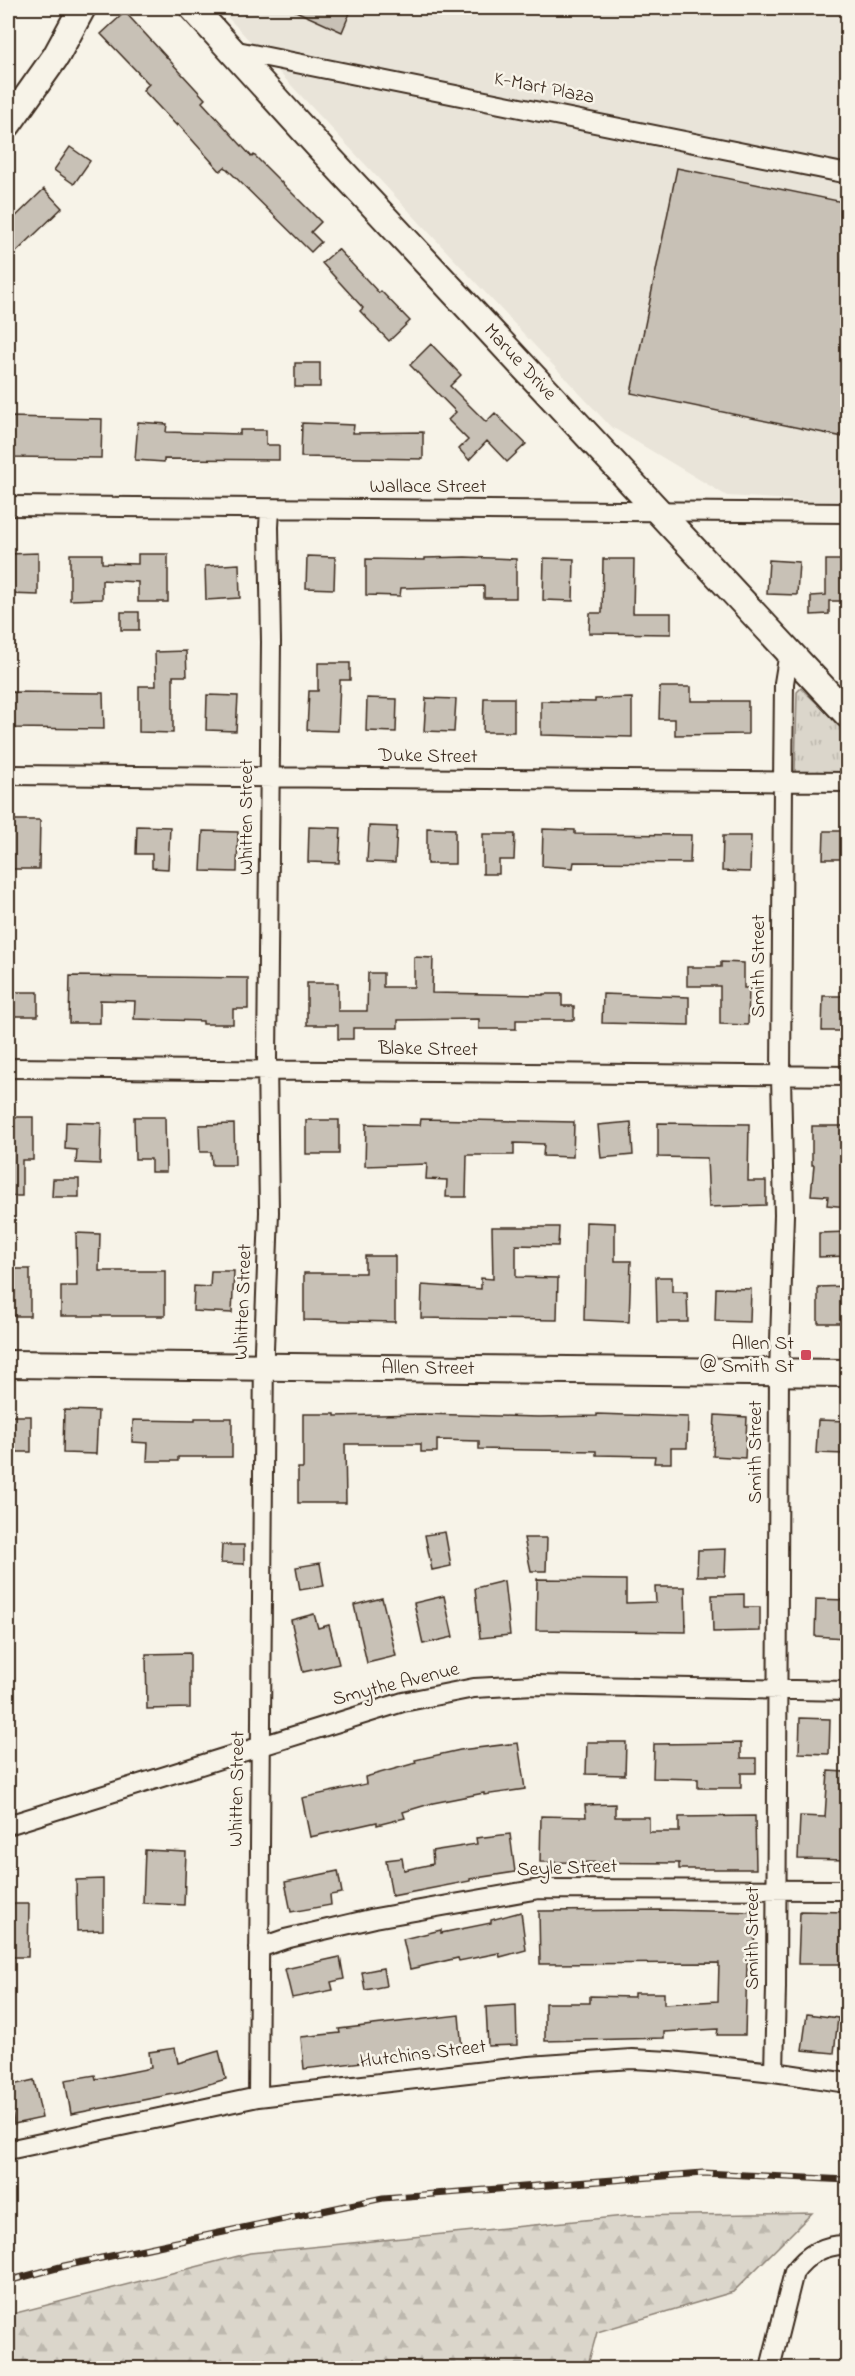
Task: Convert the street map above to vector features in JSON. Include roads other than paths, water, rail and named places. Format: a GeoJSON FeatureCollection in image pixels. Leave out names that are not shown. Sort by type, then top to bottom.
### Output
{"type":"FeatureCollection","features":[{"type":"Feature","properties":{"kind":"street"},"geometry":{"type":"LineString","coordinates":[[8,124],[56,56],[82,8]]}},
{"type":"Feature","properties":{"kind":"street","name":"Marue Drive"},"geometry":{"type":"LineString","coordinates":[[193,8],[332,161],[848,715]]}},
{"type":"Feature","properties":{"kind":"street","name":"K-Mart Plaza"},"geometry":{"type":"LineString","coordinates":[[232,50],[848,174]]}},
{"type":"Feature","properties":{"kind":"street","name":"Wallace Street"},"geometry":{"type":"LineString","coordinates":[[8,506],[848,513]]}},
{"type":"Feature","properties":{"kind":"street","name":"Whitten Street"},"geometry":{"type":"LineString","coordinates":[[258,2097],[264,1367],[269,1212],[267,1071],[270,509]]}},
{"type":"Feature","properties":{"kind":"street","name":"Smith Street"},"geometry":{"type":"LineString","coordinates":[[774,2072],[779,1373],[784,1215],[781,1076],[784,683],[789,652]]}},
{"type":"Feature","properties":{"kind":"street","name":"Duke Street"},"geometry":{"type":"LineString","coordinates":[[8,775],[848,782]]}},
{"type":"Feature","properties":{"kind":"street","name":"Blake Street"},"geometry":{"type":"LineString","coordinates":[[8,1068],[848,1076]]}},
{"type":"Feature","properties":{"kind":"street","name":"Allen Street"},"geometry":{"type":"LineString","coordinates":[[8,1364],[848,1373]]}},
{"type":"Feature","properties":{"kind":"street","name":"Smythe Avenue"},"geometry":{"type":"LineString","coordinates":[[8,1825],[403,1702],[474,1688],[534,1685],[848,1691]]}},
{"type":"Feature","properties":{"kind":"street","name":"Seyle Street"},"geometry":{"type":"LineString","coordinates":[[259,1948],[285,1939],[375,1918],[531,1890],[848,1890]]}},
{"type":"Feature","properties":{"kind":"street","name":"Hutchins Street"},"geometry":{"type":"LineString","coordinates":[[8,2150],[258,2097],[529,2066],[632,2059],[670,2061],[774,2072],[848,2083]]}},
{"type":"Feature","properties":{"kind":"street"},"geometry":{"type":"LineString","coordinates":[[770,2368],[794,2272],[811,2254],[822,2249],[848,2245]]}},
{"type":"Feature","properties":{"kind":"railway"},"geometry":{"type":"LineString","coordinates":[[8,2281],[64,2266],[383,2198],[703,2173],[848,2180]]}},
{"type":"Feature","properties":{"kind":"place","name":"Allen St @ Smith St"},"geometry":{"type":"Point","coordinates":[806,1355]}}]}
